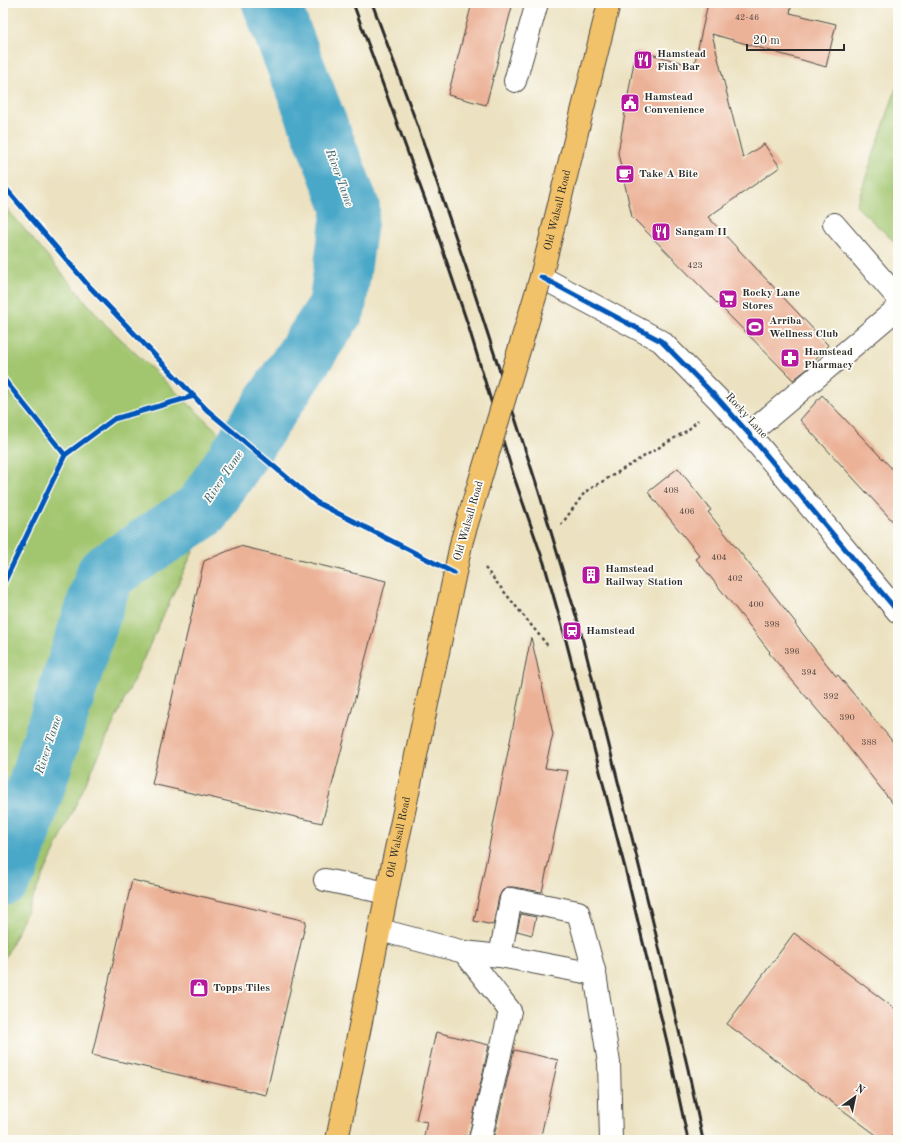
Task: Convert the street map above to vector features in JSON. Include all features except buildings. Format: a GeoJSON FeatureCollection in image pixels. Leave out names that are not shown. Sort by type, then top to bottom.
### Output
{"type":"FeatureCollection","features":[{"type":"Feature","properties":{"kind":"main road","name":"Old Walsall Road"},"geometry":{"type":"LineString","coordinates":[[337,1140],[387,893],[462,540],[542,277],[609,3]]}},
{"type":"Feature","properties":{"kind":"street"},"geometry":{"type":"LineString","coordinates":[[515,81],[536,3]]}},
{"type":"Feature","properties":{"kind":"street"},"geometry":{"type":"LineString","coordinates":[[834,224],[898,298]]}},
{"type":"Feature","properties":{"kind":"street","name":"Rocky Lane"},"geometry":{"type":"LineString","coordinates":[[542,277],[661,341],[719,400],[749,434],[898,612]]}},
{"type":"Feature","properties":{"kind":"street"},"geometry":{"type":"LineString","coordinates":[[749,434],[898,308]]}},
{"type":"Feature","properties":{"kind":"street"},"geometry":{"type":"LineString","coordinates":[[325,880],[387,893]]}},
{"type":"Feature","properties":{"kind":"street"},"geometry":{"type":"LineString","coordinates":[[500,956],[512,899],[578,912],[595,974],[609,1063],[611,1140]]}},
{"type":"Feature","properties":{"kind":"street"},"geometry":{"type":"LineString","coordinates":[[380,930],[464,952],[500,956],[595,974]]}},
{"type":"Feature","properties":{"kind":"street"},"geometry":{"type":"LineString","coordinates":[[464,952],[510,1011],[480,1140]]}},
{"type":"Feature","properties":{"kind":"path"},"geometry":{"type":"LineString","coordinates":[[561,525],[585,492],[688,430],[719,400]]}},
{"type":"Feature","properties":{"kind":"path"},"geometry":{"type":"LineString","coordinates":[[462,540],[548,646]]}},
{"type":"Feature","properties":{"kind":"green space"},"geometry":{"type":"Polygon","coordinates":[[[898,83],[898,245],[856,206],[898,83]]]}},
{"type":"Feature","properties":{"kind":"green space"},"geometry":{"type":"Polygon","coordinates":[[[3,204],[105,324],[237,450],[208,519],[6,956],[3,958],[3,204]]]}},
{"type":"Feature","properties":{"kind":"waterway","name":"River Tame"},"geometry":{"type":"LineString","coordinates":[[3,877],[11,864],[105,574],[202,510],[337,307],[351,208],[271,3]]}},
{"type":"Feature","properties":{"kind":"railway"},"geometry":{"type":"LineString","coordinates":[[353,3],[434,224],[468,325],[514,477],[544,563],[564,633],[626,872],[668,1046],[688,1140]]}},
{"type":"Feature","properties":{"kind":"railway"},"geometry":{"type":"LineString","coordinates":[[372,3],[418,127],[468,273],[539,492],[580,629],[652,918],[688,1069],[703,1140]]}},
{"type":"Feature","properties":{"kind":"cycle path"},"geometry":{"type":"LineString","coordinates":[[3,185],[88,285],[207,410],[316,502],[454,573]]}},
{"type":"Feature","properties":{"kind":"cycle path"},"geometry":{"type":"LineString","coordinates":[[541,277],[661,341],[719,400],[749,434],[898,612]]}},
{"type":"Feature","properties":{"kind":"cycle path"},"geometry":{"type":"LineString","coordinates":[[3,378],[65,455]]}},
{"type":"Feature","properties":{"kind":"cycle path"},"geometry":{"type":"LineString","coordinates":[[3,585],[65,455],[114,419],[194,396]]}},
{"type":"Feature","properties":{"kind":"place","name":"Hamstead Fish Bar"},"geometry":{"type":"Point","coordinates":[643,60]}},
{"type":"Feature","properties":{"kind":"place","name":"Hamstead Convenience"},"geometry":{"type":"Point","coordinates":[630,103]}},
{"type":"Feature","properties":{"kind":"place","name":"Take A Bite"},"geometry":{"type":"Point","coordinates":[625,174]}},
{"type":"Feature","properties":{"kind":"place","name":"Sangam II"},"geometry":{"type":"Point","coordinates":[661,232]}},
{"type":"Feature","properties":{"kind":"place","name":"Rocky Lane Stores"},"geometry":{"type":"Point","coordinates":[728,299]}},
{"type":"Feature","properties":{"kind":"place","name":"Arriba Wellness Club"},"geometry":{"type":"Point","coordinates":[755,327]}},
{"type":"Feature","properties":{"kind":"place","name":"Hamstead Pharmacy"},"geometry":{"type":"Point","coordinates":[790,358]}},
{"type":"Feature","properties":{"kind":"place","name":"Hamstead Railway Station"},"geometry":{"type":"Point","coordinates":[591,575]}},
{"type":"Feature","properties":{"kind":"place","name":"Hamstead"},"geometry":{"type":"Point","coordinates":[572,631]}},
{"type":"Feature","properties":{"kind":"place","name":"Topps Tiles"},"geometry":{"type":"Point","coordinates":[199,988]}}]}
